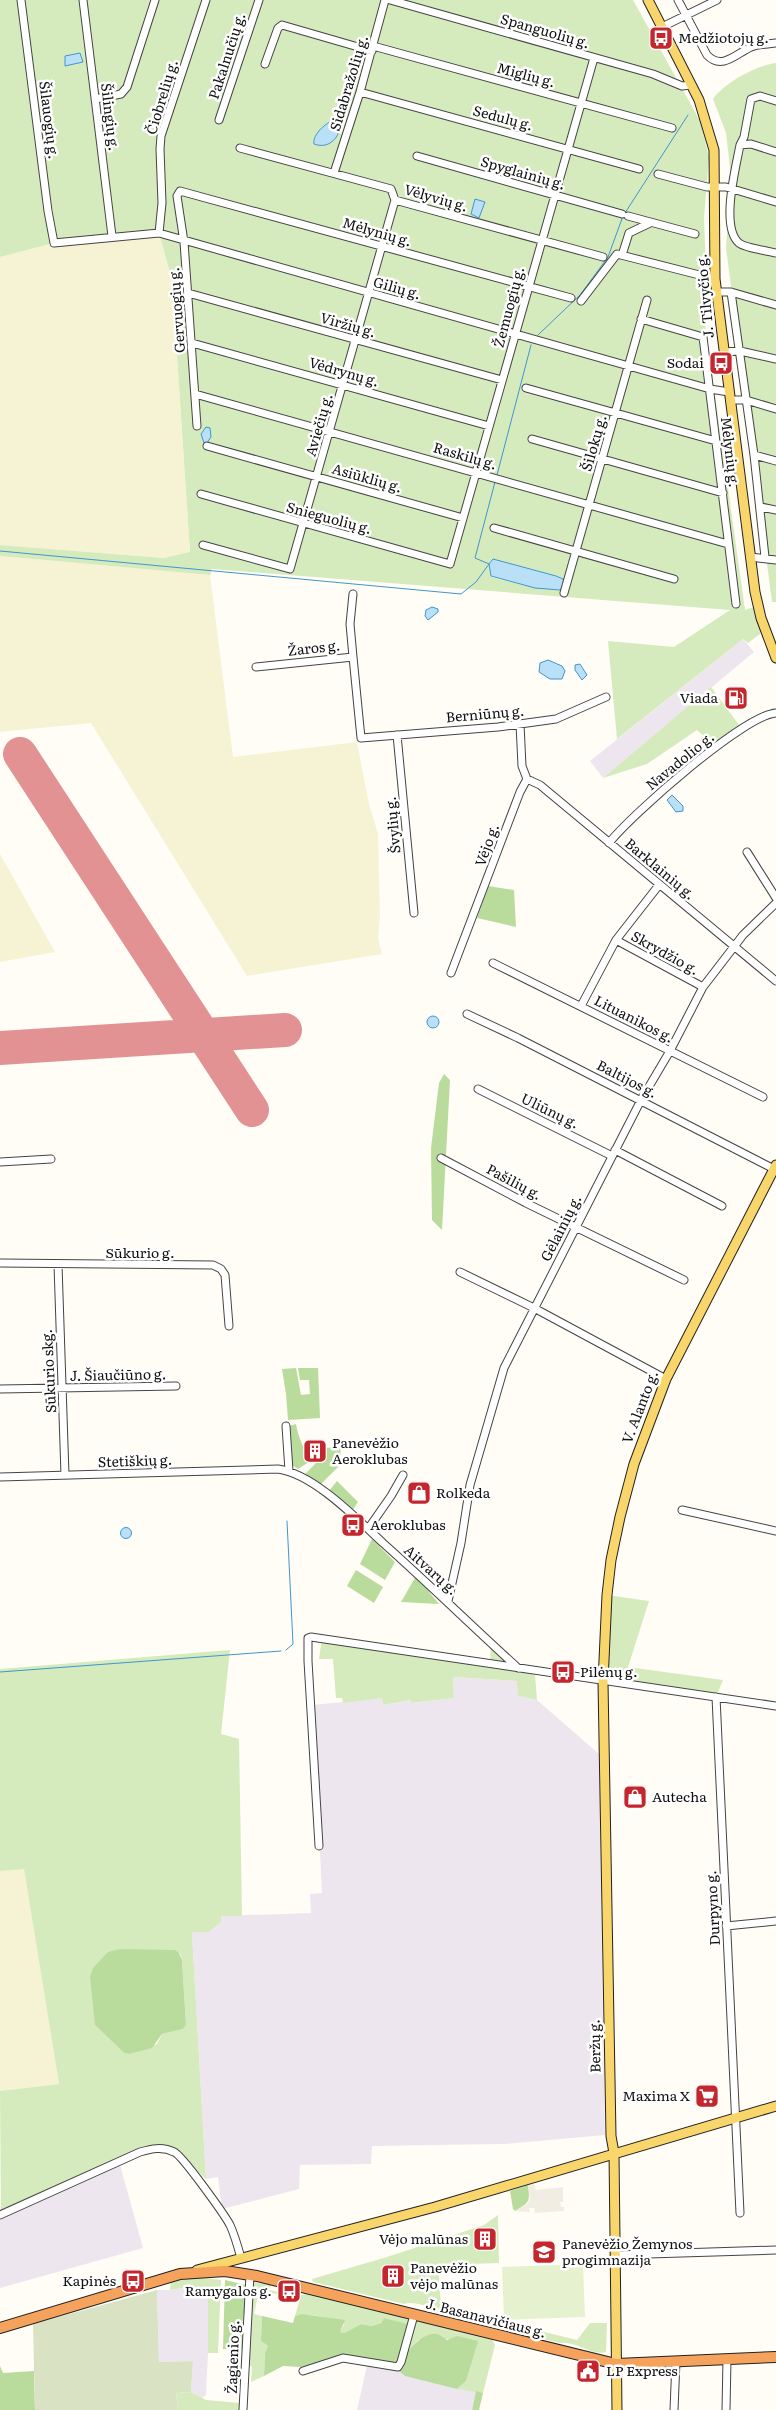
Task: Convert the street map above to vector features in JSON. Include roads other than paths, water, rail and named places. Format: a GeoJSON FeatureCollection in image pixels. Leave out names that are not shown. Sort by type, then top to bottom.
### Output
{"type":"FeatureCollection","features":[{"type":"Feature","properties":{"kind":"highway","name":"J. Basanavičiaus g."},"geometry":{"type":"LineString","coordinates":[[192,2271],[235,2272],[250,2275],[616,2364],[776,2358]]}},
{"type":"Feature","properties":{"kind":"highway"},"geometry":{"type":"LineString","coordinates":[[0,2328],[192,2271]]}},
{"type":"Feature","properties":{"kind":"main road","name":"J. Tilvyčio g."},"geometry":{"type":"LineString","coordinates":[[648,0],[704,111],[713,142],[716,292],[758,606],[773,644],[776,658]]}},
{"type":"Feature","properties":{"kind":"main road","name":"V. Alanto g."},"geometry":{"type":"LineString","coordinates":[[603,1682],[606,1595],[620,1517],[634,1464],[666,1379],[775,1167]]}},
{"type":"Feature","properties":{"kind":"main road","name":"Beržų g."},"geometry":{"type":"LineString","coordinates":[[603,1682],[610,2127],[614,2153],[616,2255],[617,2410]]}},
{"type":"Feature","properties":{"kind":"main road"},"geometry":{"type":"LineString","coordinates":[[192,2271],[426,2209],[776,2106]]}},
{"type":"Feature","properties":{"kind":"main road"},"geometry":{"type":"LineString","coordinates":[[235,2272],[239,2259]]}},
{"type":"Feature","properties":{"kind":"street","name":"Šilauogių g."},"geometry":{"type":"LineString","coordinates":[[21,0],[48,210],[54,243]]}},
{"type":"Feature","properties":{"kind":"street","name":"Šilingių g."},"geometry":{"type":"LineString","coordinates":[[83,0],[112,236]]}},
{"type":"Feature","properties":{"kind":"street"},"geometry":{"type":"LineString","coordinates":[[95,99],[121,94],[127,87],[155,0]]}},
{"type":"Feature","properties":{"kind":"street","name":"Čiobrelių g."},"geometry":{"type":"LineString","coordinates":[[159,233],[162,204],[160,149],[162,136],[206,0]]}},
{"type":"Feature","properties":{"kind":"street","name":"Pakalnučių g."},"geometry":{"type":"LineString","coordinates":[[218,120],[258,0]]}},
{"type":"Feature","properties":{"kind":"street","name":"Sidabražolių g."},"geometry":{"type":"LineString","coordinates":[[334,173],[360,92],[385,0]]}},
{"type":"Feature","properties":{"kind":"street","name":"Spanguolių g."},"geometry":{"type":"LineString","coordinates":[[390,0],[653,74],[682,86],[691,85]]}},
{"type":"Feature","properties":{"kind":"street"},"geometry":{"type":"LineString","coordinates":[[678,0],[707,56],[718,62],[733,58],[752,47],[776,43]]}},
{"type":"Feature","properties":{"kind":"street"},"geometry":{"type":"LineString","coordinates":[[662,27],[717,0]]}},
{"type":"Feature","properties":{"kind":"street","name":"Miglių g."},"geometry":{"type":"LineString","coordinates":[[265,64],[278,28],[282,25],[672,128]]}},
{"type":"Feature","properties":{"kind":"street","name":"Žemuogių g."},"geometry":{"type":"LineString","coordinates":[[450,564],[594,58]]}},
{"type":"Feature","properties":{"kind":"street","name":"Sedulų g."},"geometry":{"type":"LineString","coordinates":[[360,92],[639,169]]}},
{"type":"Feature","properties":{"kind":"street"},"geometry":{"type":"LineString","coordinates":[[776,101],[760,96],[750,99],[744,137],[740,146],[732,189],[731,224],[734,236],[740,244],[776,253]]}},
{"type":"Feature","properties":{"kind":"street"},"geometry":{"type":"LineString","coordinates":[[740,146],[751,144],[776,152]]}},
{"type":"Feature","properties":{"kind":"street","name":"Vėlyvių g."},"geometry":{"type":"LineString","coordinates":[[240,148],[391,189],[395,200],[603,257]]}},
{"type":"Feature","properties":{"kind":"street","name":"Spyglainių g."},"geometry":{"type":"LineString","coordinates":[[417,156],[695,234]]}},
{"type":"Feature","properties":{"kind":"street"},"geometry":{"type":"LineString","coordinates":[[658,174],[707,188],[732,189],[776,202]]}},
{"type":"Feature","properties":{"kind":"street","name":"Mėlynių g."},"geometry":{"type":"LineString","coordinates":[[177,192],[183,190],[571,298]]}},
{"type":"Feature","properties":{"kind":"street","name":"Gervuogių g."},"geometry":{"type":"LineString","coordinates":[[177,192],[184,242],[197,426]]}},
{"type":"Feature","properties":{"kind":"street","name":"Aviečių g."},"geometry":{"type":"LineString","coordinates":[[203,545],[290,569],[395,200]]}},
{"type":"Feature","properties":{"kind":"street"},"geometry":{"type":"LineString","coordinates":[[622,255],[629,233],[651,222]]}},
{"type":"Feature","properties":{"kind":"street","name":"Gilių g."},"geometry":{"type":"LineString","coordinates":[[54,243],[159,233],[184,242],[776,409]]}},
{"type":"Feature","properties":{"kind":"street"},"geometry":{"type":"LineString","coordinates":[[581,301],[617,254],[715,279]]}},
{"type":"Feature","properties":{"kind":"street"},"geometry":{"type":"LineString","coordinates":[[716,292],[731,292],[776,305]]}},
{"type":"Feature","properties":{"kind":"street"},"geometry":{"type":"LineString","coordinates":[[731,292],[761,508],[765,557]]}},
{"type":"Feature","properties":{"kind":"street","name":"Viržių g."},"geometry":{"type":"LineString","coordinates":[[188,293],[502,380]]}},
{"type":"Feature","properties":{"kind":"street","name":"Šilokų g."},"geometry":{"type":"LineString","coordinates":[[564,593],[647,300]]}},
{"type":"Feature","properties":{"kind":"street","name":"Mėlynių g."},"geometry":{"type":"LineString","coordinates":[[641,319],[703,337],[736,604]]}},
{"type":"Feature","properties":{"kind":"street","name":"Vėdrynų g."},"geometry":{"type":"LineString","coordinates":[[192,343],[489,426]]}},
{"type":"Feature","properties":{"kind":"street"},"geometry":{"type":"LineString","coordinates":[[724,352],[740,351],[776,359]]}},
{"type":"Feature","properties":{"kind":"street"},"geometry":{"type":"LineString","coordinates":[[526,388],[716,441]]}},
{"type":"Feature","properties":{"kind":"street","name":"Raskilų g."},"geometry":{"type":"LineString","coordinates":[[195,394],[728,544]]}},
{"type":"Feature","properties":{"kind":"street"},"geometry":{"type":"LineString","coordinates":[[532,439],[723,493]]}},
{"type":"Feature","properties":{"kind":"street","name":"Asiūklių g."},"geometry":{"type":"LineString","coordinates":[[207,446],[463,518]]}},
{"type":"Feature","properties":{"kind":"street"},"geometry":{"type":"LineString","coordinates":[[754,455],[776,461]]}},
{"type":"Feature","properties":{"kind":"street","name":"Snieguolių g."},"geometry":{"type":"LineString","coordinates":[[200,494],[450,564]]}},
{"type":"Feature","properties":{"kind":"street"},"geometry":{"type":"LineString","coordinates":[[761,508],[776,510]]}},
{"type":"Feature","properties":{"kind":"street"},"geometry":{"type":"LineString","coordinates":[[494,528],[674,579]]}},
{"type":"Feature","properties":{"kind":"street"},"geometry":{"type":"LineString","coordinates":[[750,557],[765,557],[776,560]]}},
{"type":"Feature","properties":{"kind":"street"},"geometry":{"type":"LineString","coordinates":[[353,594],[350,624],[353,657]]}},
{"type":"Feature","properties":{"kind":"street","name":"Žaros g."},"geometry":{"type":"LineString","coordinates":[[256,667],[353,657],[362,738]]}},
{"type":"Feature","properties":{"kind":"street","name":"Berniūnų g."},"geometry":{"type":"LineString","coordinates":[[362,738],[556,719],[606,697]]}},
{"type":"Feature","properties":{"kind":"street","name":"Navadolio g."},"geometry":{"type":"LineString","coordinates":[[608,843],[637,812],[716,748],[764,716],[776,713]]}},
{"type":"Feature","properties":{"kind":"street"},"geometry":{"type":"LineString","coordinates":[[520,724],[522,766],[527,779]]}},
{"type":"Feature","properties":{"kind":"street","name":"Švylių g."},"geometry":{"type":"LineString","coordinates":[[397,735],[414,913]]}},
{"type":"Feature","properties":{"kind":"street","name":"Barklainių g."},"geometry":{"type":"LineString","coordinates":[[527,779],[540,785],[776,982]]}},
{"type":"Feature","properties":{"kind":"street","name":"Vėjo g."},"geometry":{"type":"LineString","coordinates":[[451,973],[520,792],[527,779]]}},
{"type":"Feature","properties":{"kind":"street"},"geometry":{"type":"LineString","coordinates":[[747,852],[776,898]]}},
{"type":"Feature","properties":{"kind":"street"},"geometry":{"type":"LineString","coordinates":[[581,1006],[616,940],[659,885]]}},
{"type":"Feature","properties":{"kind":"street","name":"Gėlainių g."},"geometry":{"type":"LineString","coordinates":[[448,1601],[461,1543],[470,1485],[504,1368],[613,1153],[703,987],[733,947],[776,903]]}},
{"type":"Feature","properties":{"kind":"street","name":"Skrydžio g."},"geometry":{"type":"LineString","coordinates":[[616,940],[703,987]]}},
{"type":"Feature","properties":{"kind":"street","name":"Lituanikos g."},"geometry":{"type":"LineString","coordinates":[[493,963],[763,1097]]}},
{"type":"Feature","properties":{"kind":"street","name":"Baltijos g."},"geometry":{"type":"LineString","coordinates":[[467,1014],[775,1167]]}},
{"type":"Feature","properties":{"kind":"street","name":"Uliūnų g."},"geometry":{"type":"LineString","coordinates":[[478,1089],[722,1206]]}},
{"type":"Feature","properties":{"kind":"street","name":"Pašilių g."},"geometry":{"type":"LineString","coordinates":[[441,1158],[575,1227],[684,1280]]}},
{"type":"Feature","properties":{"kind":"street"},"geometry":{"type":"LineString","coordinates":[[0,1162],[52,1159]]}},
{"type":"Feature","properties":{"kind":"street","name":"Sūkurio g."},"geometry":{"type":"LineString","coordinates":[[0,1263],[213,1265],[222,1269],[225,1275],[229,1326]]}},
{"type":"Feature","properties":{"kind":"street","name":"Sūkurio skg."},"geometry":{"type":"LineString","coordinates":[[58,1265],[65,1475]]}},
{"type":"Feature","properties":{"kind":"street"},"geometry":{"type":"LineString","coordinates":[[460,1272],[534,1308],[666,1379]]}},
{"type":"Feature","properties":{"kind":"street","name":"J. Šiaučiūno g."},"geometry":{"type":"LineString","coordinates":[[0,1389],[176,1386]]}},
{"type":"Feature","properties":{"kind":"street"},"geometry":{"type":"LineString","coordinates":[[286,1426],[289,1471]]}},
{"type":"Feature","properties":{"kind":"street","name":"Aitvarų g."},"geometry":{"type":"LineString","coordinates":[[271,1470],[289,1471],[321,1490],[368,1529],[448,1601],[518,1668]]}},
{"type":"Feature","properties":{"kind":"street","name":"Stetiškių g."},"geometry":{"type":"LineString","coordinates":[[0,1477],[271,1470]]}},
{"type":"Feature","properties":{"kind":"street"},"geometry":{"type":"LineString","coordinates":[[368,1529],[403,1475]]}},
{"type":"Feature","properties":{"kind":"street"},"geometry":{"type":"LineString","coordinates":[[682,1510],[776,1531]]}},
{"type":"Feature","properties":{"kind":"street"},"geometry":{"type":"LineString","coordinates":[[319,1846],[308,1638],[322,1638],[603,1682],[776,1706]]}},
{"type":"Feature","properties":{"kind":"street","name":"Durpyno g."},"geometry":{"type":"LineString","coordinates":[[716,1697],[740,2213]]}},
{"type":"Feature","properties":{"kind":"street"},"geometry":{"type":"LineString","coordinates":[[726,1926],[776,1921]]}},
{"type":"Feature","properties":{"kind":"street"},"geometry":{"type":"LineString","coordinates":[[0,2215],[140,2152],[155,2148],[165,2149],[175,2152],[185,2161],[224,2215],[233,2232],[239,2259]]}},
{"type":"Feature","properties":{"kind":"street"},"geometry":{"type":"LineString","coordinates":[[616,2255],[776,2250]]}},
{"type":"Feature","properties":{"kind":"street","name":"Žagienio g."},"geometry":{"type":"LineString","coordinates":[[243,2410],[250,2275]]}},
{"type":"Feature","properties":{"kind":"street"},"geometry":{"type":"LineString","coordinates":[[303,2371],[343,2358],[398,2367],[414,2315]]}},
{"type":"Feature","properties":{"kind":"street"},"geometry":{"type":"LineString","coordinates":[[726,2410],[727,2359]]}},
{"type":"Feature","properties":{"kind":"street"},"geometry":{"type":"LineString","coordinates":[[674,2410],[676,2361]]}},
{"type":"Feature","properties":{"kind":"water"},"geometry":{"type":"Polygon","coordinates":[[[80,53],[83,62],[65,66],[65,56],[80,53]]]}},
{"type":"Feature","properties":{"kind":"water"},"geometry":{"type":"Polygon","coordinates":[[[335,120],[339,121],[341,127],[337,136],[328,144],[314,144],[315,137],[320,129],[335,120]]]}},
{"type":"Feature","properties":{"kind":"water"},"geometry":{"type":"Polygon","coordinates":[[[475,199],[485,202],[479,218],[471,214],[475,199]]]}},
{"type":"Feature","properties":{"kind":"water"},"geometry":{"type":"Polygon","coordinates":[[[206,427],[210,428],[211,437],[207,443],[204,443],[201,434],[206,427]]]}},
{"type":"Feature","properties":{"kind":"water"},"geometry":{"type":"Polygon","coordinates":[[[493,559],[556,576],[563,579],[564,584],[560,590],[535,588],[491,576],[489,564],[493,559]]]}},
{"type":"Feature","properties":{"kind":"water"},"geometry":{"type":"Polygon","coordinates":[[[432,607],[438,609],[438,612],[428,620],[425,616],[426,610],[432,607]]]}},
{"type":"Feature","properties":{"kind":"water"},"geometry":{"type":"Polygon","coordinates":[[[548,660],[562,666],[565,671],[562,679],[550,679],[539,672],[540,663],[548,660]]]}},
{"type":"Feature","properties":{"kind":"water"},"geometry":{"type":"Polygon","coordinates":[[[580,664],[587,675],[582,680],[575,670],[575,665],[580,664]]]}},
{"type":"Feature","properties":{"kind":"water"},"geometry":{"type":"Polygon","coordinates":[[[672,795],[683,806],[683,811],[676,812],[667,800],[672,795]]]}},
{"type":"Feature","properties":{"kind":"water"},"geometry":{"type":"Polygon","coordinates":[[[433,1016],[439,1022],[433,1028],[427,1022],[433,1016]]]}},
{"type":"Feature","properties":{"kind":"water"},"geometry":{"type":"Polygon","coordinates":[[[126,1527],[132,1533],[126,1539],[120,1533],[126,1527]]]}},
{"type":"Feature","properties":{"kind":"waterway"},"geometry":{"type":"LineString","coordinates":[[625,213],[688,115]]}},
{"type":"Feature","properties":{"kind":"waterway"},"geometry":{"type":"LineString","coordinates":[[538,335],[580,295],[608,257],[623,216]]}},
{"type":"Feature","properties":{"kind":"waterway"},"geometry":{"type":"LineString","coordinates":[[497,475],[531,345]]}},
{"type":"Feature","properties":{"kind":"waterway"},"geometry":{"type":"LineString","coordinates":[[0,551],[461,594],[476,582],[489,564],[475,558],[495,482]]}},
{"type":"Feature","properties":{"kind":"waterway"},"geometry":{"type":"LineString","coordinates":[[286,1650],[293,1644],[287,1521]]}},
{"type":"Feature","properties":{"kind":"waterway"},"geometry":{"type":"LineString","coordinates":[[0,1672],[281,1651]]}},
{"type":"Feature","properties":{"kind":"place","name":"Medžiotojų g."},"geometry":{"type":"Point","coordinates":[661,38]}},
{"type":"Feature","properties":{"kind":"place","name":"Sodai"},"geometry":{"type":"Point","coordinates":[721,363]}},
{"type":"Feature","properties":{"kind":"place","name":"Viada"},"geometry":{"type":"Point","coordinates":[736,698]}},
{"type":"Feature","properties":{"kind":"place","name":"Panevėžio Aeroklubas"},"geometry":{"type":"Point","coordinates":[315,1451]}},
{"type":"Feature","properties":{"kind":"place","name":"Rolkeda"},"geometry":{"type":"Point","coordinates":[419,1493]}},
{"type":"Feature","properties":{"kind":"place","name":"Aeroklubas"},"geometry":{"type":"Point","coordinates":[353,1525]}},
{"type":"Feature","properties":{"kind":"place","name":"Pilėnų g."},"geometry":{"type":"Point","coordinates":[563,1672]}},
{"type":"Feature","properties":{"kind":"place","name":"Autecha"},"geometry":{"type":"Point","coordinates":[635,1797]}},
{"type":"Feature","properties":{"kind":"place","name":"Maxima X"},"geometry":{"type":"Point","coordinates":[707,2096]}},
{"type":"Feature","properties":{"kind":"place","name":"Vėjo malūnas"},"geometry":{"type":"Point","coordinates":[485,2239]}},
{"type":"Feature","properties":{"kind":"place","name":"Panevėžio Žemynos progimnazija"},"geometry":{"type":"Point","coordinates":[544,2252]}},
{"type":"Feature","properties":{"kind":"place","name":"Panevėžio vėjo malūnas"},"geometry":{"type":"Point","coordinates":[393,2276]}},
{"type":"Feature","properties":{"kind":"place","name":"Kapinės"},"geometry":{"type":"Point","coordinates":[133,2281]}},
{"type":"Feature","properties":{"kind":"place","name":"Ramygalos g."},"geometry":{"type":"Point","coordinates":[289,2291]}},
{"type":"Feature","properties":{"kind":"place","name":"LP Express"},"geometry":{"type":"Point","coordinates":[588,2371]}}]}
